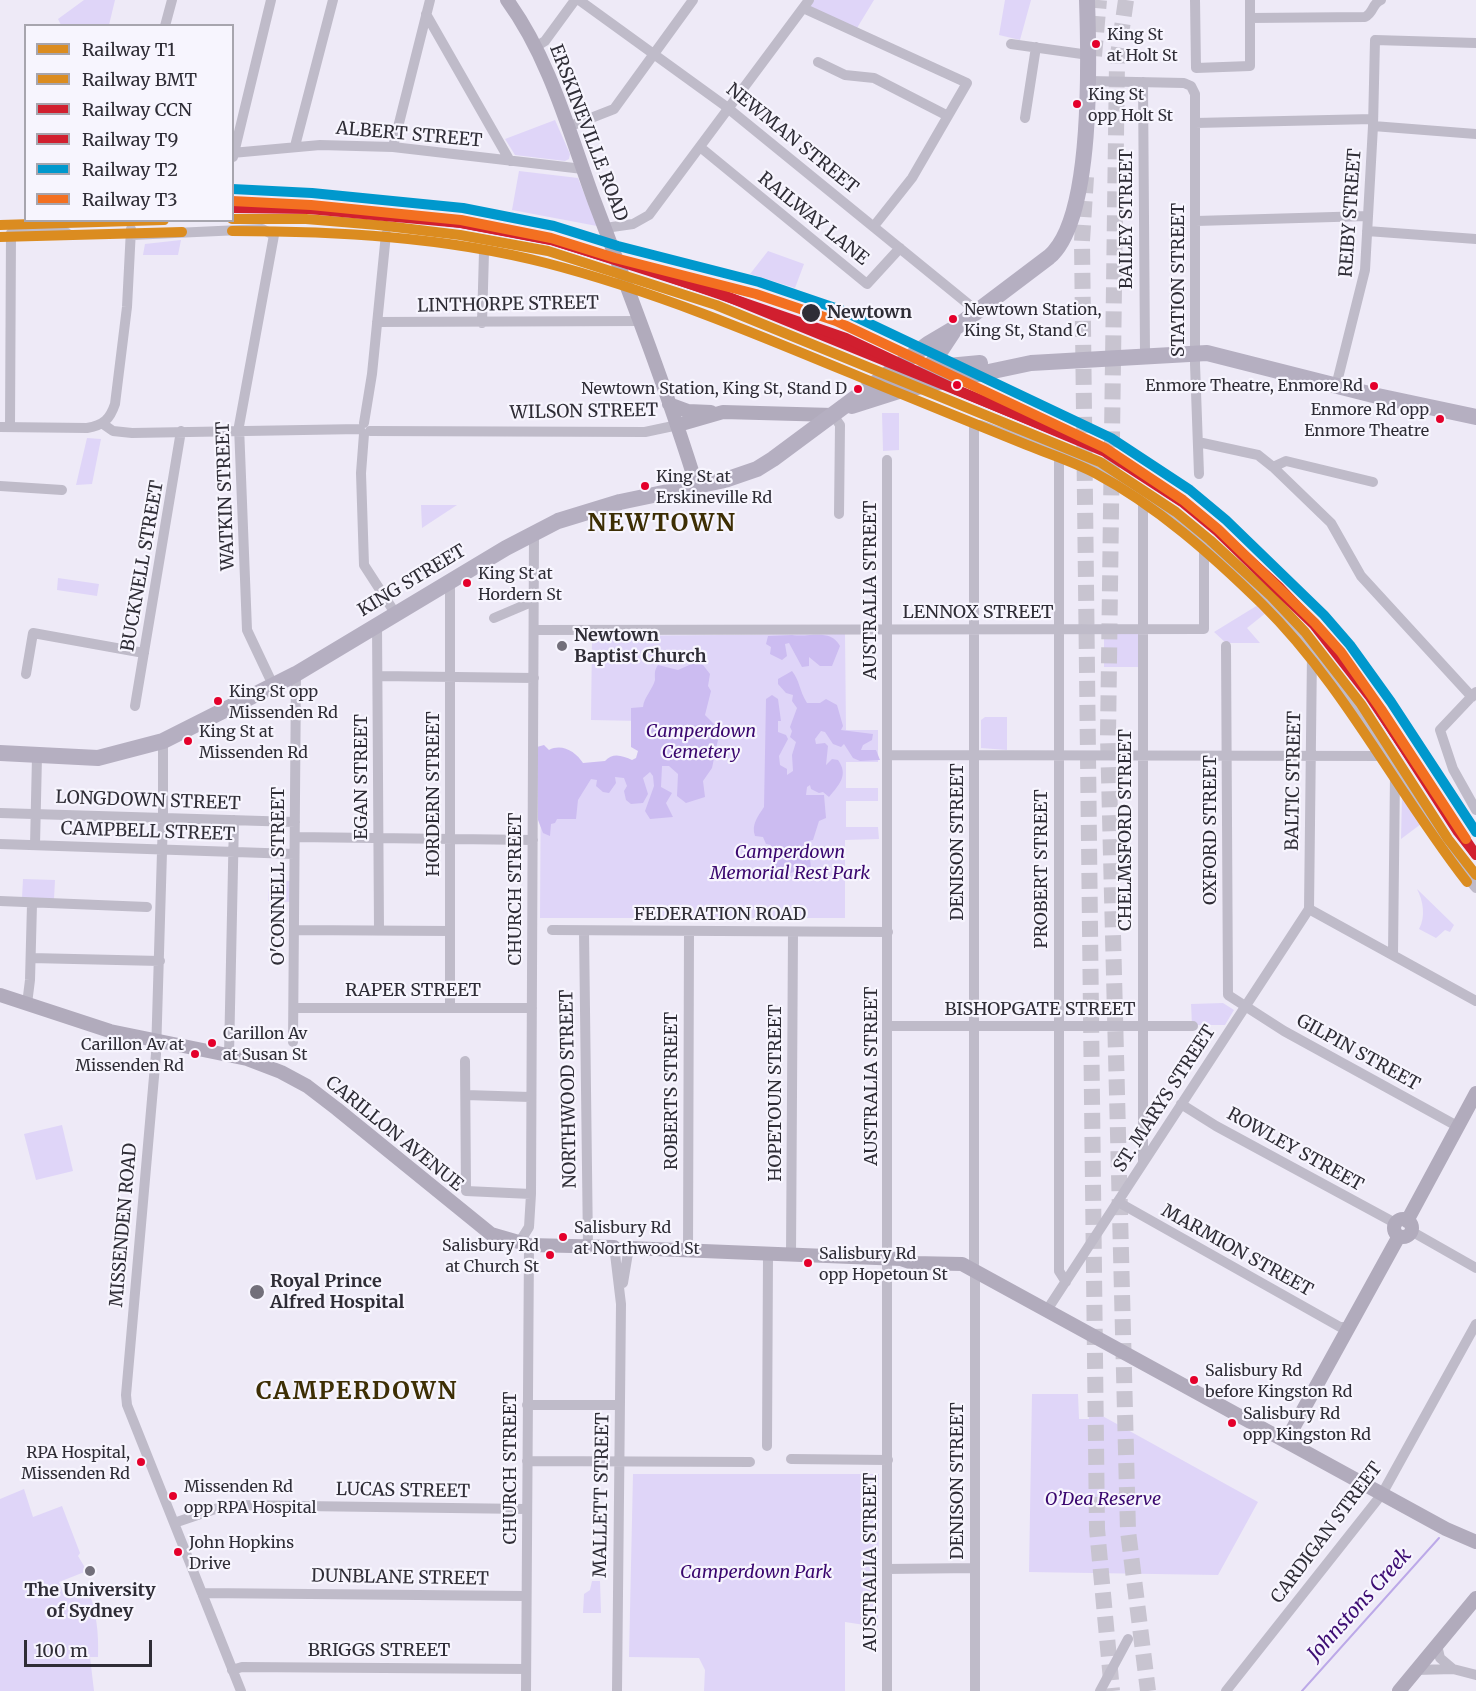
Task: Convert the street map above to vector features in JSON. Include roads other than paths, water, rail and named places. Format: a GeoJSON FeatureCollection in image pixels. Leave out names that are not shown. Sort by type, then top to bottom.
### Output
{"type":"FeatureCollection","features":[{"type":"Feature","properties":{"kind":"highway","name":"KING STREET"},"geometry":{"type":"LineString","coordinates":[[0,753],[98,758],[163,741],[296,674],[450,580],[534,533],[595,508],[697,487],[757,469],[928,344],[978,312],[1055,253],[1067,236],[1075,207],[1085,142],[1089,81],[1087,0]]}},
{"type":"Feature","properties":{"kind":"highway","name":"KING STREET"},"geometry":{"type":"LineString","coordinates":[[835,413],[913,388],[921,382],[955,328]]}},
{"type":"Feature","properties":{"kind":"highway"},"geometry":{"type":"LineString","coordinates":[[913,388],[1031,363],[1196,352],[1476,417]]}},
{"type":"Feature","properties":{"kind":"highway"},"geometry":{"type":"LineString","coordinates":[[874,385],[929,370],[1008,360],[1031,363]]}},
{"type":"Feature","properties":{"kind":"main road","name":"ERSKINEVILLE ROAD"},"geometry":{"type":"LineString","coordinates":[[507,0],[537,46],[678,425],[697,487]]}},
{"type":"Feature","properties":{"kind":"main road"},"geometry":{"type":"LineString","coordinates":[[669,404],[688,411],[723,412]]}},
{"type":"Feature","properties":{"kind":"main road","name":"WILSON STREET"},"geometry":{"type":"LineString","coordinates":[[678,425],[723,412],[835,413]]}},
{"type":"Feature","properties":{"kind":"main road","name":"CARILLON AVENUE"},"geometry":{"type":"LineString","coordinates":[[0,996],[110,1031],[229,1055],[281,1072],[307,1086],[413,1169],[484,1230],[524,1244],[621,1251],[688,1251],[894,1259],[913,1263],[950,1262],[974,1267]]}},
{"type":"Feature","properties":{"kind":"main road"},"geometry":{"type":"LineString","coordinates":[[1286,1441],[1343,1330],[1403,1228],[1476,1094]]}},
{"type":"Feature","properties":{"kind":"main road"},"geometry":{"type":"LineString","coordinates":[[974,1267],[1096,1333],[1108,1343]]}},
{"type":"Feature","properties":{"kind":"main road"},"geometry":{"type":"LineString","coordinates":[[974,1267],[1084,1333],[1108,1343],[1382,1494],[1476,1542]]}},
{"type":"Feature","properties":{"kind":"main road"},"geometry":{"type":"LineString","coordinates":[[1399,1691],[1476,1598]]}},
{"type":"Feature","properties":{"kind":"street"},"geometry":{"type":"LineString","coordinates":[[166,24],[172,0]]}},
{"type":"Feature","properties":{"kind":"street"},"geometry":{"type":"LineString","coordinates":[[234,150],[271,0]]}},
{"type":"Feature","properties":{"kind":"street"},"geometry":{"type":"LineString","coordinates":[[295,146],[333,0]]}},
{"type":"Feature","properties":{"kind":"street"},"geometry":{"type":"LineString","coordinates":[[393,147],[430,0]]}},
{"type":"Feature","properties":{"kind":"street"},"geometry":{"type":"LineString","coordinates":[[537,46],[545,41],[577,0]]}},
{"type":"Feature","properties":{"kind":"street","name":"NEWMAN STREET"},"geometry":{"type":"LineString","coordinates":[[577,0],[729,108],[978,312]]}},
{"type":"Feature","properties":{"kind":"street"},"geometry":{"type":"LineString","coordinates":[[568,127],[614,109],[693,0]]}},
{"type":"Feature","properties":{"kind":"street"},"geometry":{"type":"LineString","coordinates":[[1195,0],[1196,68],[1250,66],[1250,0]]}},
{"type":"Feature","properties":{"kind":"street"},"geometry":{"type":"LineString","coordinates":[[1250,18],[1365,17],[1381,0]]}},
{"type":"Feature","properties":{"kind":"street"},"geometry":{"type":"LineString","coordinates":[[606,230],[633,224],[645,218],[806,4],[967,83],[912,178],[874,226]]}},
{"type":"Feature","properties":{"kind":"street"},"geometry":{"type":"LineString","coordinates":[[426,14],[510,161]]}},
{"type":"Feature","properties":{"kind":"street","name":"REIBY STREET"},"geometry":{"type":"LineString","coordinates":[[1336,386],[1362,286],[1373,122],[1375,40],[1476,43]]}},
{"type":"Feature","properties":{"kind":"street"},"geometry":{"type":"LineString","coordinates":[[1011,44],[1089,55]]}},
{"type":"Feature","properties":{"kind":"street"},"geometry":{"type":"LineString","coordinates":[[1025,118],[1036,48]]}},
{"type":"Feature","properties":{"kind":"street"},"geometry":{"type":"LineString","coordinates":[[818,62],[845,75],[874,78],[948,116]]}},
{"type":"Feature","properties":{"kind":"street"},"geometry":{"type":"LineString","coordinates":[[1089,81],[1143,82]]}},
{"type":"Feature","properties":{"kind":"street","name":"STATION STREET"},"geometry":{"type":"LineString","coordinates":[[1143,82],[1184,83],[1191,86],[1195,94],[1199,474]]}},
{"type":"Feature","properties":{"kind":"street","name":"BAILEY STREET"},"geometry":{"type":"LineString","coordinates":[[1143,82],[1145,355]]}},
{"type":"Feature","properties":{"kind":"street"},"geometry":{"type":"LineString","coordinates":[[1195,123],[1373,122],[1476,134]]}},
{"type":"Feature","properties":{"kind":"street","name":"ALBERT STREET"},"geometry":{"type":"LineString","coordinates":[[234,154],[295,146],[393,147],[583,169]]}},
{"type":"Feature","properties":{"kind":"street","name":"RAILWAY LANE"},"geometry":{"type":"LineString","coordinates":[[700,147],[870,284],[900,248]]}},
{"type":"Feature","properties":{"kind":"street"},"geometry":{"type":"LineString","coordinates":[[1196,221],[1368,216]]}},
{"type":"Feature","properties":{"kind":"street","name":"WATKIN STREET"},"geometry":{"type":"LineString","coordinates":[[103,424],[112,413],[119,377],[127,307],[130,232],[262,229],[271,232],[275,238],[244,387],[240,431],[247,630],[273,685]]}},
{"type":"Feature","properties":{"kind":"street"},"geometry":{"type":"LineString","coordinates":[[1367,231],[1476,239]]}},
{"type":"Feature","properties":{"kind":"street"},"geometry":{"type":"LineString","coordinates":[[5,427],[6,284],[11,233],[67,233]]}},
{"type":"Feature","properties":{"kind":"street"},"geometry":{"type":"LineString","coordinates":[[386,234],[362,473],[364,565],[395,613]]}},
{"type":"Feature","properties":{"kind":"street"},"geometry":{"type":"LineString","coordinates":[[482,322],[484,252]]}},
{"type":"Feature","properties":{"kind":"street","name":"LINTHORPE STREET"},"geometry":{"type":"LineString","coordinates":[[377,322],[640,321]]}},
{"type":"Feature","properties":{"kind":"street"},"geometry":{"type":"LineString","coordinates":[[835,413],[840,425],[839,514]]}},
{"type":"Feature","properties":{"kind":"street","name":"WILSON STREET"},"geometry":{"type":"LineString","coordinates":[[5,427],[84,428],[103,424],[113,431],[124,432],[365,429],[645,432],[678,425]]}},
{"type":"Feature","properties":{"kind":"street","name":"DENISON STREET"},"geometry":{"type":"LineString","coordinates":[[975,1691],[974,428],[980,425],[1059,454]]}},
{"type":"Feature","properties":{"kind":"street","name":"BUCKNELL STREET"},"geometry":{"type":"LineString","coordinates":[[135,706],[181,431]]}},
{"type":"Feature","properties":{"kind":"street"},"geometry":{"type":"LineString","coordinates":[[1198,442],[1258,455],[1273,468],[1322,514],[1361,576],[1474,694],[1440,730],[1453,769],[1476,810]]}},
{"type":"Feature","properties":{"kind":"street"},"geometry":{"type":"LineString","coordinates":[[1059,454],[1143,498],[1204,544],[1312,653],[1348,701],[1431,829],[1476,888]]}},
{"type":"Feature","properties":{"kind":"street","name":"PROBERT STREET"},"geometry":{"type":"LineString","coordinates":[[1059,454],[1059,1271],[1066,1282]]}},
{"type":"Feature","properties":{"kind":"street","name":"AUSTRALIA STREET"},"geometry":{"type":"LineString","coordinates":[[887,460],[888,1026],[894,1259],[888,1460],[887,1691]]}},
{"type":"Feature","properties":{"kind":"street"},"geometry":{"type":"LineString","coordinates":[[1273,468],[1286,461],[1373,482]]}},
{"type":"Feature","properties":{"kind":"street"},"geometry":{"type":"LineString","coordinates":[[0,485],[62,490]]}},
{"type":"Feature","properties":{"kind":"street","name":"CHELMSFORD STREET"},"geometry":{"type":"LineString","coordinates":[[1143,498],[1143,1162]]}},
{"type":"Feature","properties":{"kind":"street","name":"CHURCH STREET"},"geometry":{"type":"LineString","coordinates":[[526,1691],[527,1405],[524,1244],[529,1227],[531,1194],[534,533]]}},
{"type":"Feature","properties":{"kind":"street","name":"LENNOX STREET"},"geometry":{"type":"LineString","coordinates":[[535,630],[1204,629],[1204,544]]}},
{"type":"Feature","properties":{"kind":"street","name":"HORDERN STREET"},"geometry":{"type":"LineString","coordinates":[[450,580],[450,1007]]}},
{"type":"Feature","properties":{"kind":"street"},"geometry":{"type":"LineString","coordinates":[[494,618],[534,601]]}},
{"type":"Feature","properties":{"kind":"street","name":"EGAN STREET"},"geometry":{"type":"LineString","coordinates":[[377,624],[379,930]]}},
{"type":"Feature","properties":{"kind":"street"},"geometry":{"type":"LineString","coordinates":[[26,674],[33,633],[144,653]]}},
{"type":"Feature","properties":{"kind":"street","name":"OXFORD STREET"},"geometry":{"type":"LineString","coordinates":[[1226,646],[1228,995],[1245,1006]]}},
{"type":"Feature","properties":{"kind":"street","name":"BALTIC STREET"},"geometry":{"type":"LineString","coordinates":[[1309,909],[1312,653]]}},
{"type":"Feature","properties":{"kind":"street","name":"O'CONNELL STREET"},"geometry":{"type":"LineString","coordinates":[[293,1042],[296,674]]}},
{"type":"Feature","properties":{"kind":"street"},"geometry":{"type":"LineString","coordinates":[[379,676],[534,678]]}},
{"type":"Feature","properties":{"kind":"street","name":"MISSENDEN ROAD"},"geometry":{"type":"LineString","coordinates":[[163,741],[157,1040],[126,1395],[241,1691]]}},
{"type":"Feature","properties":{"kind":"street"},"geometry":{"type":"LineString","coordinates":[[888,755],[1384,756]]}},
{"type":"Feature","properties":{"kind":"street"},"geometry":{"type":"LineString","coordinates":[[34,845],[38,756]]}},
{"type":"Feature","properties":{"kind":"street"},"geometry":{"type":"LineString","coordinates":[[1393,954],[1395,773]]}},
{"type":"Feature","properties":{"kind":"street","name":"LONGDOWN STREET"},"geometry":{"type":"LineString","coordinates":[[0,813],[295,822]]}},
{"type":"Feature","properties":{"kind":"street"},"geometry":{"type":"LineString","coordinates":[[229,1055],[234,820]]}},
{"type":"Feature","properties":{"kind":"street"},"geometry":{"type":"LineString","coordinates":[[295,837],[533,840]]}},
{"type":"Feature","properties":{"kind":"street","name":"CAMPBELL STREET"},"geometry":{"type":"LineString","coordinates":[[0,844],[294,854]]}},
{"type":"Feature","properties":{"kind":"street"},"geometry":{"type":"LineString","coordinates":[[0,901],[147,907]]}},
{"type":"Feature","properties":{"kind":"street"},"geometry":{"type":"LineString","coordinates":[[27,1004],[32,958],[32,904]]}},
{"type":"Feature","properties":{"kind":"street"},"geometry":{"type":"LineString","coordinates":[[1309,909],[1476,1001]]}},
{"type":"Feature","properties":{"kind":"street","name":"ST. MARYS STREET"},"geometry":{"type":"LineString","coordinates":[[1049,1307],[1309,909]]}},
{"type":"Feature","properties":{"kind":"street"},"geometry":{"type":"LineString","coordinates":[[295,930],[450,932]]}},
{"type":"Feature","properties":{"kind":"street","name":"FEDERATION ROAD"},"geometry":{"type":"LineString","coordinates":[[552,930],[888,932]]}},
{"type":"Feature","properties":{"kind":"street","name":"NORTHWOOD STREET"},"geometry":{"type":"LineString","coordinates":[[584,931],[588,1247]]}},
{"type":"Feature","properties":{"kind":"street","name":"ROBERTS STREET"},"geometry":{"type":"LineString","coordinates":[[688,1251],[689,931]]}},
{"type":"Feature","properties":{"kind":"street","name":"HOPETOUN STREET"},"geometry":{"type":"LineString","coordinates":[[791,1255],[793,932]]}},
{"type":"Feature","properties":{"kind":"street"},"geometry":{"type":"LineString","coordinates":[[32,958],[160,961]]}},
{"type":"Feature","properties":{"kind":"street","name":"GILPIN STREET"},"geometry":{"type":"LineString","coordinates":[[1245,1006],[1284,1031],[1457,1126]]}},
{"type":"Feature","properties":{"kind":"street","name":"RAPER STREET"},"geometry":{"type":"LineString","coordinates":[[295,1008],[532,1008]]}},
{"type":"Feature","properties":{"kind":"street","name":"BISHOPGATE STREET"},"geometry":{"type":"LineString","coordinates":[[888,1026],[1193,1026]]}},
{"type":"Feature","properties":{"kind":"street"},"geometry":{"type":"LineString","coordinates":[[465,1061],[466,1191],[531,1194]]}},
{"type":"Feature","properties":{"kind":"street"},"geometry":{"type":"LineString","coordinates":[[466,1095],[530,1097]]}},
{"type":"Feature","properties":{"kind":"street","name":"ROWLEY STREET"},"geometry":{"type":"LineString","coordinates":[[1181,1104],[1216,1126],[1476,1268]]}},
{"type":"Feature","properties":{"kind":"street","name":"MARMION STREET"},"geometry":{"type":"LineString","coordinates":[[1118,1202],[1343,1330]]}},
{"type":"Feature","properties":{"kind":"street","name":"MALLETT STREET"},"geometry":{"type":"LineString","coordinates":[[617,1691],[621,1251]]}},
{"type":"Feature","properties":{"kind":"street"},"geometry":{"type":"LineString","coordinates":[[767,1446],[768,1255]]}},
{"type":"Feature","properties":{"kind":"street","name":"CARDIGAN STREET"},"geometry":{"type":"LineString","coordinates":[[1226,1691],[1382,1494],[1476,1324]]}},
{"type":"Feature","properties":{"kind":"street"},"geometry":{"type":"LineString","coordinates":[[527,1405],[620,1405]]}},
{"type":"Feature","properties":{"kind":"street"},"geometry":{"type":"LineString","coordinates":[[791,1459],[888,1460]]}},
{"type":"Feature","properties":{"kind":"street"},"geometry":{"type":"LineString","coordinates":[[527,1461],[750,1462]]}},
{"type":"Feature","properties":{"kind":"street","name":"LUCAS STREET"},"geometry":{"type":"LineString","coordinates":[[174,1523],[227,1505],[526,1509]]}},
{"type":"Feature","properties":{"kind":"street"},"geometry":{"type":"LineString","coordinates":[[887,1569],[975,1568]]}},
{"type":"Feature","properties":{"kind":"street","name":"DUNBLANE STREET"},"geometry":{"type":"LineString","coordinates":[[202,1593],[526,1596]]}},
{"type":"Feature","properties":{"kind":"street"},"geometry":{"type":"LineString","coordinates":[[1100,1691],[1128,1639]]}},
{"type":"Feature","properties":{"kind":"street"},"geometry":{"type":"LineString","coordinates":[[1437,1646],[1440,1658],[1453,1669]]}},
{"type":"Feature","properties":{"kind":"street","name":"BRIGGS STREET"},"geometry":{"type":"LineString","coordinates":[[232,1670],[242,1666],[526,1669]]}},
{"type":"Feature","properties":{"kind":"street"},"geometry":{"type":"LineString","coordinates":[[1416,1670],[1453,1669],[1476,1675]]}},
{"type":"Feature","properties":{"kind":"waterway","name":"Johnstons Creek"},"geometry":{"type":"LineString","coordinates":[[1302,1691],[1439,1538]]}},
{"type":"Feature","properties":{"kind":"tunnel"},"geometry":{"type":"LineString","coordinates":[[1094,56],[1099,0]]}},
{"type":"Feature","properties":{"kind":"tunnel"},"geometry":{"type":"LineString","coordinates":[[1126,0],[1117,62],[1108,736],[1128,1531],[1148,1691]]}},
{"type":"Feature","properties":{"kind":"tunnel"},"geometry":{"type":"LineString","coordinates":[[1086,177],[1082,241],[1097,1529],[1112,1691]]}},
{"type":"Feature","properties":{"kind":"rail line","name":"T2"},"geometry":{"type":"LineString","coordinates":[[234,189],[312,193],[463,208],[554,226],[618,246],[759,282],[841,310],[1111,438],[1190,490],[1226,520],[1324,615],[1350,645],[1391,702],[1476,832]]}},
{"type":"Feature","properties":{"kind":"rail line","name":"T3"},"geometry":{"type":"LineString","coordinates":[[234,201],[311,205],[461,220],[551,238],[615,258],[756,294],[836,321],[1105,448],[1183,500],[1218,529],[1315,623],[1341,652],[1381,709],[1466,839]]}},
{"type":"Feature","properties":{"kind":"rail line","name":"CCN"},"geometry":{"type":"LineString","coordinates":[[234,207],[306,207],[379,213],[462,223],[552,240],[721,294],[1106,451],[1183,502],[1218,531],[1279,587],[1314,624],[1371,697],[1458,832],[1476,855]]}},
{"type":"Feature","properties":{"kind":"rail line","name":"T9"},"geometry":{"type":"LineString","coordinates":[[234,208],[309,209],[461,223],[551,240],[655,272],[846,338],[957,390],[1105,452],[1182,502],[1217,531],[1314,625],[1370,697],[1476,855]]}},
{"type":"Feature","properties":{"kind":"rail line","name":"T1"},"geometry":{"type":"LineString","coordinates":[[234,219],[306,219],[378,225],[460,235],[548,251],[716,305],[1100,462],[1176,512],[1210,540],[1271,596],[1305,632],[1361,704],[1448,839],[1476,875]]}},
{"type":"Feature","properties":{"kind":"rail line","name":"T1"},"geometry":{"type":"LineString","coordinates":[[0,225],[98,222]]}},
{"type":"Feature","properties":{"kind":"rail line","name":"BMT"},"geometry":{"type":"LineString","coordinates":[[232,231],[311,232],[430,241],[508,254],[589,275],[717,319],[1095,473],[1140,500],[1183,532],[1262,604],[1292,636],[1345,704],[1467,882]]}},
{"type":"Feature","properties":{"kind":"rail line","name":"BMT"},"geometry":{"type":"LineString","coordinates":[[0,237],[182,232]]}},
{"type":"Feature","properties":{"kind":"place","name":"King St at Holt St"},"geometry":{"type":"Point","coordinates":[1096,44]}},
{"type":"Feature","properties":{"kind":"place","name":"King St opp Holt St"},"geometry":{"type":"Point","coordinates":[1077,104]}},
{"type":"Feature","properties":{"kind":"place","name":"Newtown"},"geometry":{"type":"Point","coordinates":[811,313]}},
{"type":"Feature","properties":{"kind":"place","name":"Newtown Station, King St, Stand C"},"geometry":{"type":"Point","coordinates":[953,319]}},
{"type":"Feature","properties":{"kind":"place","name":"Enmore Theatre, Enmore Rd"},"geometry":{"type":"Point","coordinates":[1374,386]}},
{"type":"Feature","properties":{"kind":"place","name":"Newtown Station, King St, Stand D"},"geometry":{"type":"Point","coordinates":[858,389]}},
{"type":"Feature","properties":{"kind":"place","name":"Enmore Rd opp Enmore Theatre"},"geometry":{"type":"Point","coordinates":[1440,419]}},
{"type":"Feature","properties":{"kind":"place","name":"King St at Erskineville Rd"},"geometry":{"type":"Point","coordinates":[645,486]}},
{"type":"Feature","properties":{"kind":"place","name":"King St at Hordern St"},"geometry":{"type":"Point","coordinates":[467,583]}},
{"type":"Feature","properties":{"kind":"place","name":"Newtown Baptist Church"},"geometry":{"type":"Point","coordinates":[562,646]}},
{"type":"Feature","properties":{"kind":"place","name":"King St opp Missenden Rd"},"geometry":{"type":"Point","coordinates":[218,701]}},
{"type":"Feature","properties":{"kind":"place","name":"King St at Missenden Rd"},"geometry":{"type":"Point","coordinates":[188,741]}},
{"type":"Feature","properties":{"kind":"place","name":"Carillon Av at Susan St"},"geometry":{"type":"Point","coordinates":[212,1043]}},
{"type":"Feature","properties":{"kind":"place","name":"Carillon Av at Missenden Rd"},"geometry":{"type":"Point","coordinates":[195,1054]}},
{"type":"Feature","properties":{"kind":"place","name":"Salisbury Rd at Northwood St"},"geometry":{"type":"Point","coordinates":[563,1237]}},
{"type":"Feature","properties":{"kind":"place","name":"Salisbury Rd at Church St"},"geometry":{"type":"Point","coordinates":[550,1255]}},
{"type":"Feature","properties":{"kind":"place","name":"Salisbury Rd opp Hopetoun St"},"geometry":{"type":"Point","coordinates":[808,1263]}},
{"type":"Feature","properties":{"kind":"place","name":"Royal Prince Alfred Hospital"},"geometry":{"type":"Point","coordinates":[257,1292]}},
{"type":"Feature","properties":{"kind":"place","name":"Salisbury Rd before Kingston Rd"},"geometry":{"type":"Point","coordinates":[1194,1380]}},
{"type":"Feature","properties":{"kind":"place","name":"Salisbury Rd opp Kingston Rd"},"geometry":{"type":"Point","coordinates":[1232,1423]}},
{"type":"Feature","properties":{"kind":"place","name":"RPA Hospital, Missenden Rd"},"geometry":{"type":"Point","coordinates":[141,1462]}},
{"type":"Feature","properties":{"kind":"place","name":"Missenden Rd opp RPA Hospital"},"geometry":{"type":"Point","coordinates":[173,1496]}},
{"type":"Feature","properties":{"kind":"place","name":"John Hopkins Drive"},"geometry":{"type":"Point","coordinates":[178,1552]}},
{"type":"Feature","properties":{"kind":"place","name":"The University of Sydney"},"geometry":{"type":"Point","coordinates":[90,1571]}},
{"type":"Feature","properties":{"kind":"district","name":"NEWTOWN"},"geometry":{"type":"Point","coordinates":[662,524]}},
{"type":"Feature","properties":{"kind":"district","name":"CAMPERDOWN"},"geometry":{"type":"Point","coordinates":[357,1392]}},
{"type":"Feature","properties":{"kind":"park label","name":"Camperdown Cemetery"},"geometry":{"type":"Point","coordinates":[701,742]}},
{"type":"Feature","properties":{"kind":"park label","name":"Camperdown Memorial Rest Park"},"geometry":{"type":"Point","coordinates":[790,863]}},
{"type":"Feature","properties":{"kind":"park label","name":"O’Dea Reserve"},"geometry":{"type":"Point","coordinates":[1103,1500]}},
{"type":"Feature","properties":{"kind":"park label","name":"Camperdown Park"},"geometry":{"type":"Point","coordinates":[756,1573]}}]}
